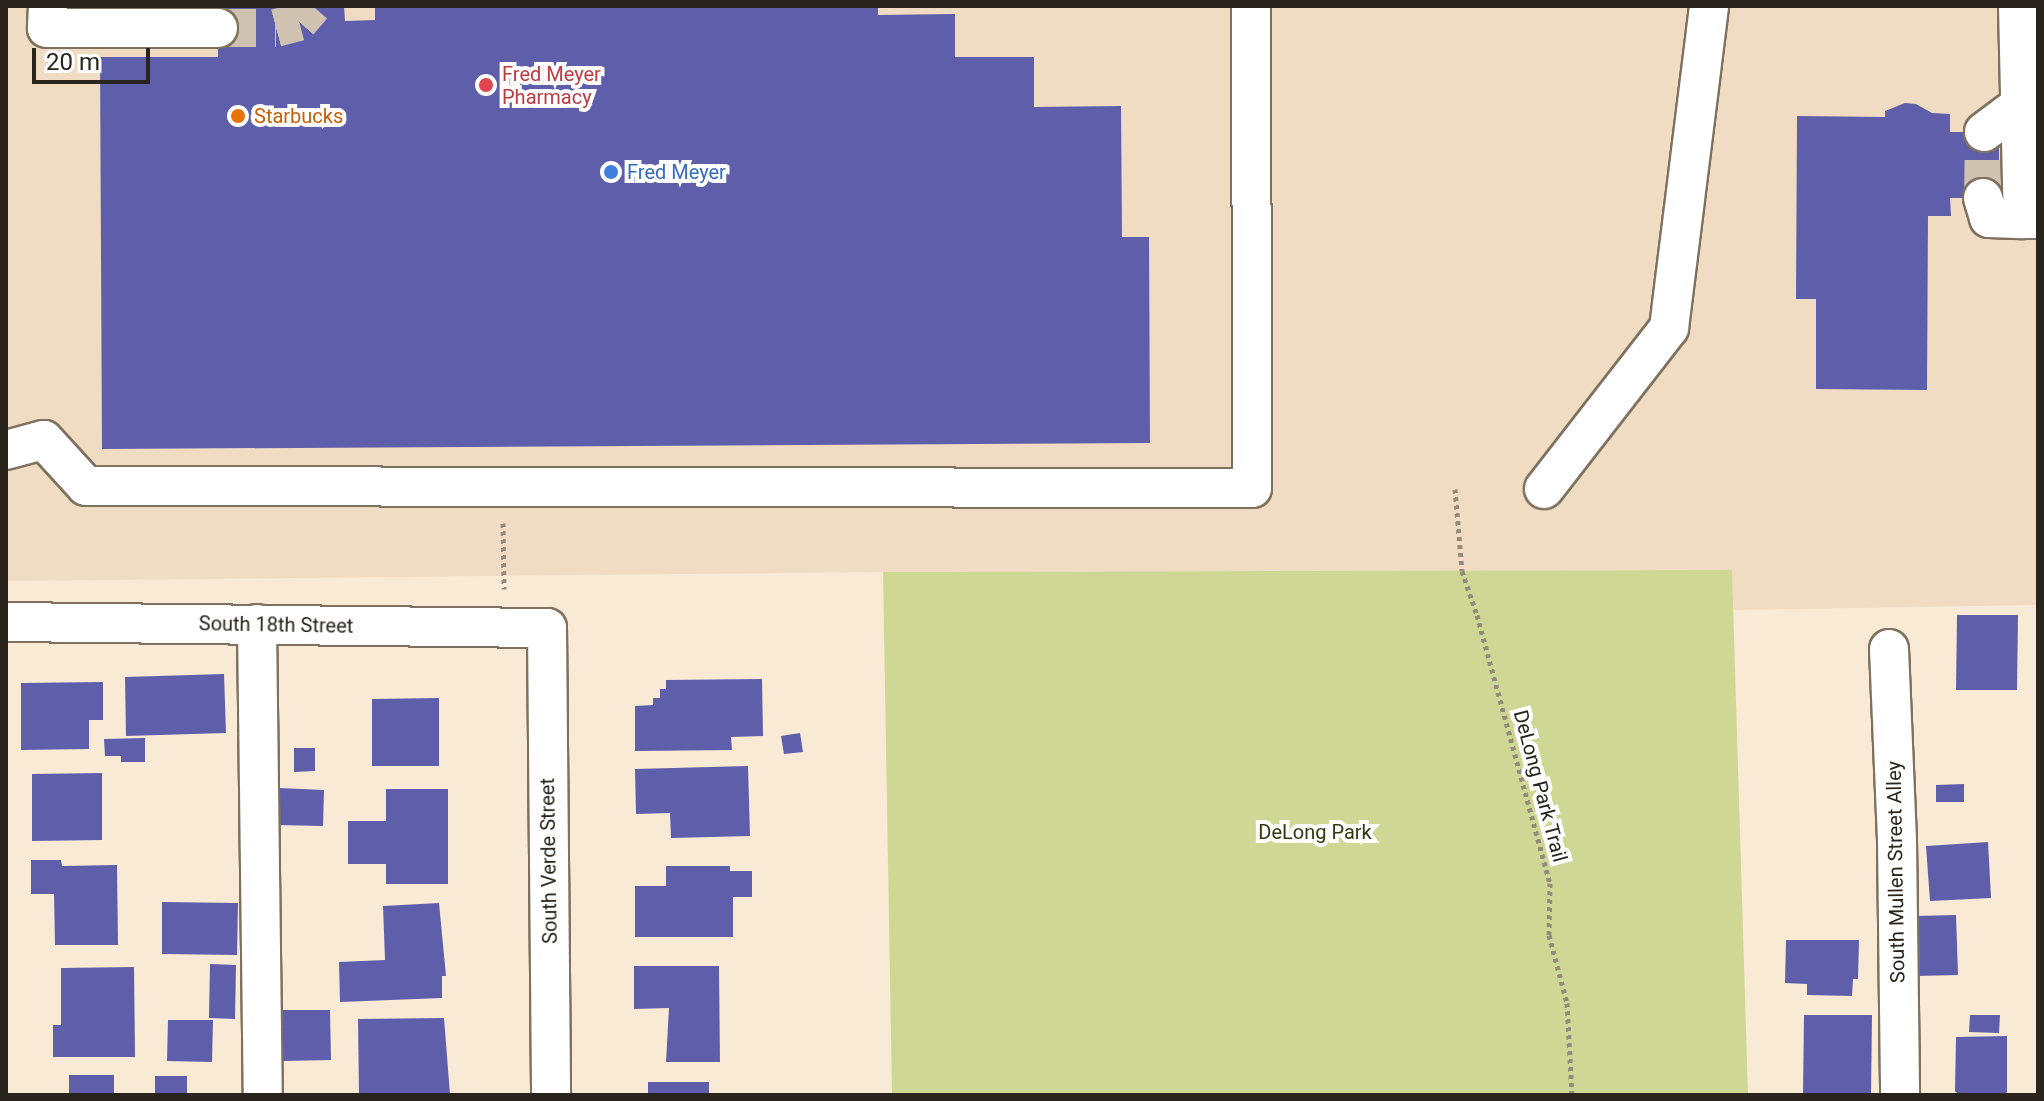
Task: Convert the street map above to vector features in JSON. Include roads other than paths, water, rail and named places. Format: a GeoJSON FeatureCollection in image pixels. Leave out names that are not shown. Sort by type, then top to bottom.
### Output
{"type":"FeatureCollection","features":[{"type":"Feature","properties":{"kind":"street"},"geometry":{"type":"LineString","coordinates":[[6,450],[44,440],[86,486],[1252,488],[1251,6]]}},
{"type":"Feature","properties":{"kind":"street"},"geometry":{"type":"LineString","coordinates":[[1544,489],[1669,328],[1709,6]]}},
{"type":"Feature","properties":{"kind":"street"},"geometry":{"type":"LineString","coordinates":[[2008,213],[2020,105],[2018,6]]}},
{"type":"Feature","properties":{"kind":"street"},"geometry":{"type":"LineString","coordinates":[[48,17],[218,28]]}},
{"type":"Feature","properties":{"kind":"street"},"geometry":{"type":"LineString","coordinates":[[1984,132],[2020,105]]}},
{"type":"Feature","properties":{"kind":"street","name":"South 18th Street"},"geometry":{"type":"LineString","coordinates":[[6,622],[547,628]]}},
{"type":"Feature","properties":{"kind":"street"},"geometry":{"type":"LineString","coordinates":[[257,624],[263,1095]]}},
{"type":"Feature","properties":{"kind":"street","name":"South Verde Street"},"geometry":{"type":"LineString","coordinates":[[547,628],[551,1095]]}},
{"type":"Feature","properties":{"kind":"street","name":"South Mullen Street Alley"},"geometry":{"type":"LineString","coordinates":[[1889,649],[1897,841],[1900,1095]]}},
{"type":"Feature","properties":{"kind":"tunnel"},"geometry":{"type":"LineString","coordinates":[[218,28],[276,28],[299,22],[313,6]]}},
{"type":"Feature","properties":{"kind":"tunnel"},"geometry":{"type":"LineString","coordinates":[[1983,198],[1984,132]]}},
{"type":"Feature","properties":{"kind":"place","name":"Fred Meyer Pharmacy"},"geometry":{"type":"Point","coordinates":[486,85]}},
{"type":"Feature","properties":{"kind":"place","name":"Starbucks"},"geometry":{"type":"Point","coordinates":[238,116]}},
{"type":"Feature","properties":{"kind":"place","name":"Fred Meyer"},"geometry":{"type":"Point","coordinates":[611,172]}},
{"type":"Feature","properties":{"kind":"park label","name":"DeLong Park"},"geometry":{"type":"Point","coordinates":[1315,832]}}]}
